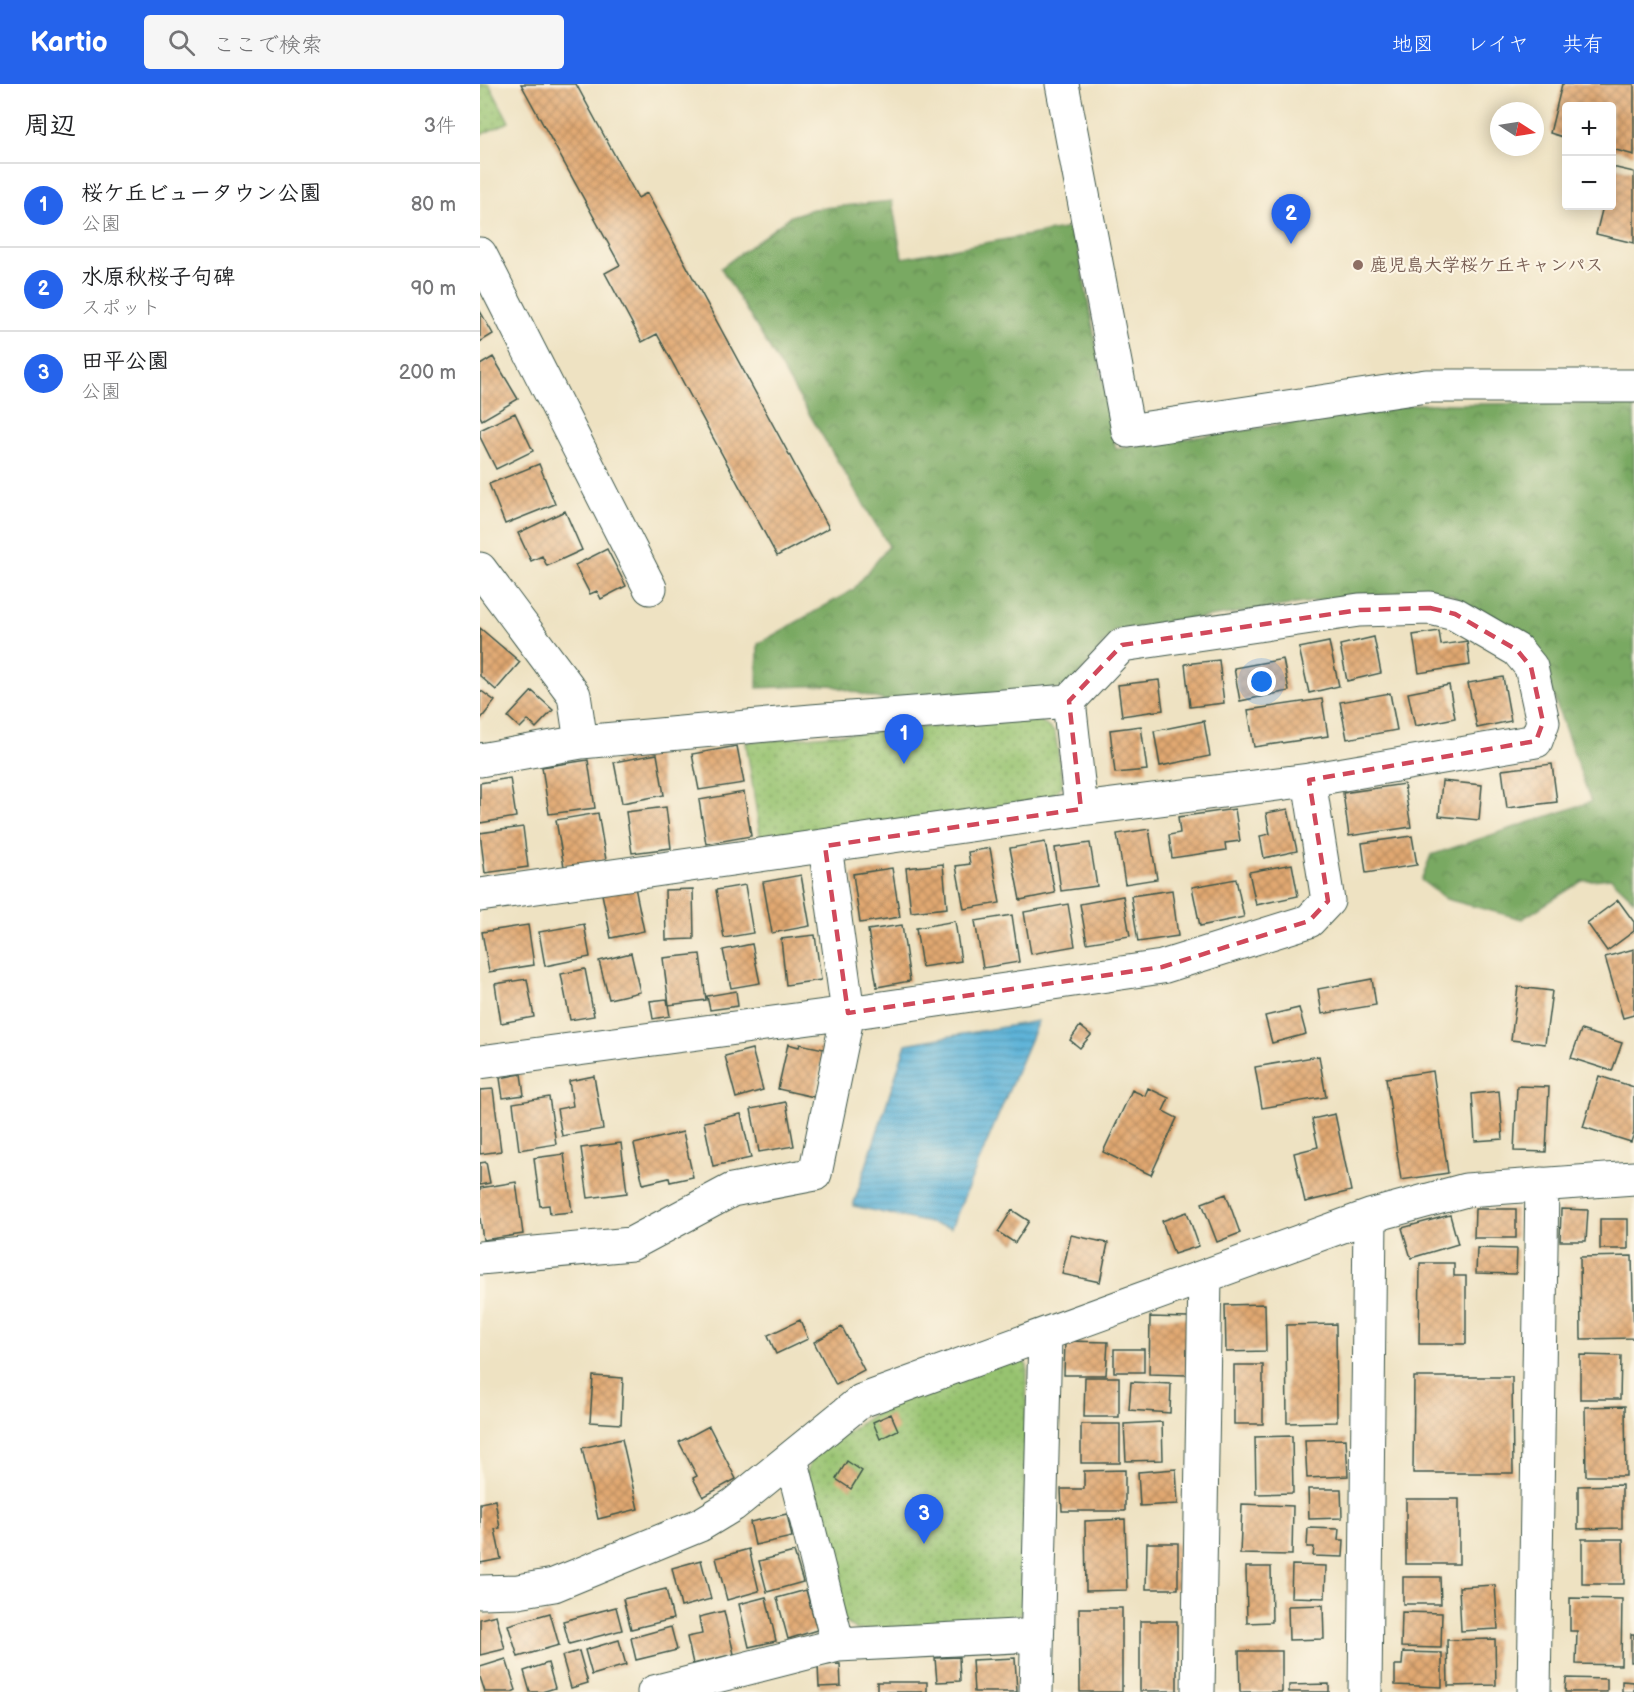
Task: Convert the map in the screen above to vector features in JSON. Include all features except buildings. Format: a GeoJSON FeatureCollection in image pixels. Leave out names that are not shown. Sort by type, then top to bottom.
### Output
{"type":"FeatureCollection","features":[{"type":"Feature","properties":{"kind":"street"},"geometry":{"type":"LineString","coordinates":[[1062,84],[1128,432],[1426,386],[1634,386]]}},
{"type":"Feature","properties":{"kind":"street"},"geometry":{"type":"LineString","coordinates":[[480,254],[650,588]]}},
{"type":"Feature","properties":{"kind":"street"},"geometry":{"type":"LineString","coordinates":[[480,569],[574,695],[581,742]]}},
{"type":"Feature","properties":{"kind":"street"},"geometry":{"type":"LineString","coordinates":[[480,760],[581,742],[1069,701],[1122,645],[1359,609],[1430,608],[1455,614],[1517,650],[1531,667],[1543,722],[1536,741],[1309,780],[1081,809],[480,895]]}},
{"type":"Feature","properties":{"kind":"street"},"geometry":{"type":"LineString","coordinates":[[1069,701],[1081,809]]}},
{"type":"Feature","properties":{"kind":"street"},"geometry":{"type":"LineString","coordinates":[[480,1062],[1162,968],[1309,921],[1328,901],[1309,780]]}},
{"type":"Feature","properties":{"kind":"street"},"geometry":{"type":"LineString","coordinates":[[480,1258],[631,1244],[732,1191],[815,1173],[848,1013],[825,846]]}},
{"type":"Feature","properties":{"kind":"street"},"geometry":{"type":"LineString","coordinates":[[480,1592],[518,1591],[554,1585],[700,1525],[734,1505],[861,1401],[1370,1216],[1466,1190],[1634,1178]]}},
{"type":"Feature","properties":{"kind":"street"},"geometry":{"type":"LineString","coordinates":[[1534,1692],[1542,1184]]}},
{"type":"Feature","properties":{"kind":"street"},"geometry":{"type":"LineString","coordinates":[[1365,1692],[1370,1216]]}},
{"type":"Feature","properties":{"kind":"street"},"geometry":{"type":"LineString","coordinates":[[1198,1692],[1205,1276]]}},
{"type":"Feature","properties":{"kind":"street"},"geometry":{"type":"LineString","coordinates":[[1036,1692],[1045,1335]]}},
{"type":"Feature","properties":{"kind":"street"},"geometry":{"type":"LineString","coordinates":[[792,1458],[838,1645]]}},
{"type":"Feature","properties":{"kind":"street"},"geometry":{"type":"LineString","coordinates":[[654,1692],[838,1645],[1037,1635]]}},
{"type":"Feature","properties":{"kind":"highlighted area"},"geometry":{"type":"Polygon","coordinates":[[[1430,608],[1455,614],[1517,650],[1531,667],[1543,722],[1536,741],[1309,780],[1328,901],[1309,921],[1162,967],[848,1013],[825,846],[1081,809],[1069,701],[1122,645],[1359,610],[1430,608]]]}},
{"type":"Feature","properties":{"kind":"green space"},"geometry":{"type":"Polygon","coordinates":[[[480,84],[489,84],[509,122],[480,135],[480,84]]]}},
{"type":"Feature","properties":{"kind":"green space"},"geometry":{"type":"Polygon","coordinates":[[[892,201],[902,258],[1074,227],[1116,449],[1418,404],[1634,403],[1634,900],[1611,878],[1582,881],[1522,919],[1446,899],[1421,880],[1431,855],[1591,802],[1535,644],[1450,594],[1358,595],[1114,631],[1068,688],[889,702],[831,685],[757,688],[758,644],[853,590],[889,546],[721,268],[791,216],[813,209],[892,201]]]}},
{"type":"Feature","properties":{"kind":"green space"},"geometry":{"type":"Polygon","coordinates":[[[1037,718],[1055,733],[1063,785],[1045,802],[761,841],[746,742],[1037,718]]]}},
{"type":"Feature","properties":{"kind":"green space"},"geometry":{"type":"Polygon","coordinates":[[[1019,1356],[1027,1366],[1023,1609],[1016,1620],[857,1630],[845,1622],[805,1479],[811,1458],[884,1407],[1019,1356]]]}},
{"type":"Feature","properties":{"kind":"water"},"geometry":{"type":"Polygon","coordinates":[[[1038,1021],[951,1228],[853,1206],[906,1044],[1038,1021]]]}},
{"type":"Feature","properties":{"kind":"place","name":"水原秋桜子句碑"},"geometry":{"type":"Point","coordinates":[1291,244]}},
{"type":"Feature","properties":{"kind":"place","name":"鹿児島大学桜ケ丘キャンパス"},"geometry":{"type":"Point","coordinates":[1358,265]}},
{"type":"Feature","properties":{"kind":"place","name":"桜ケ丘ビュータウン公園"},"geometry":{"type":"Point","coordinates":[904,764]}},
{"type":"Feature","properties":{"kind":"place","name":"田平公園"},"geometry":{"type":"Point","coordinates":[924,1544]}}]}
